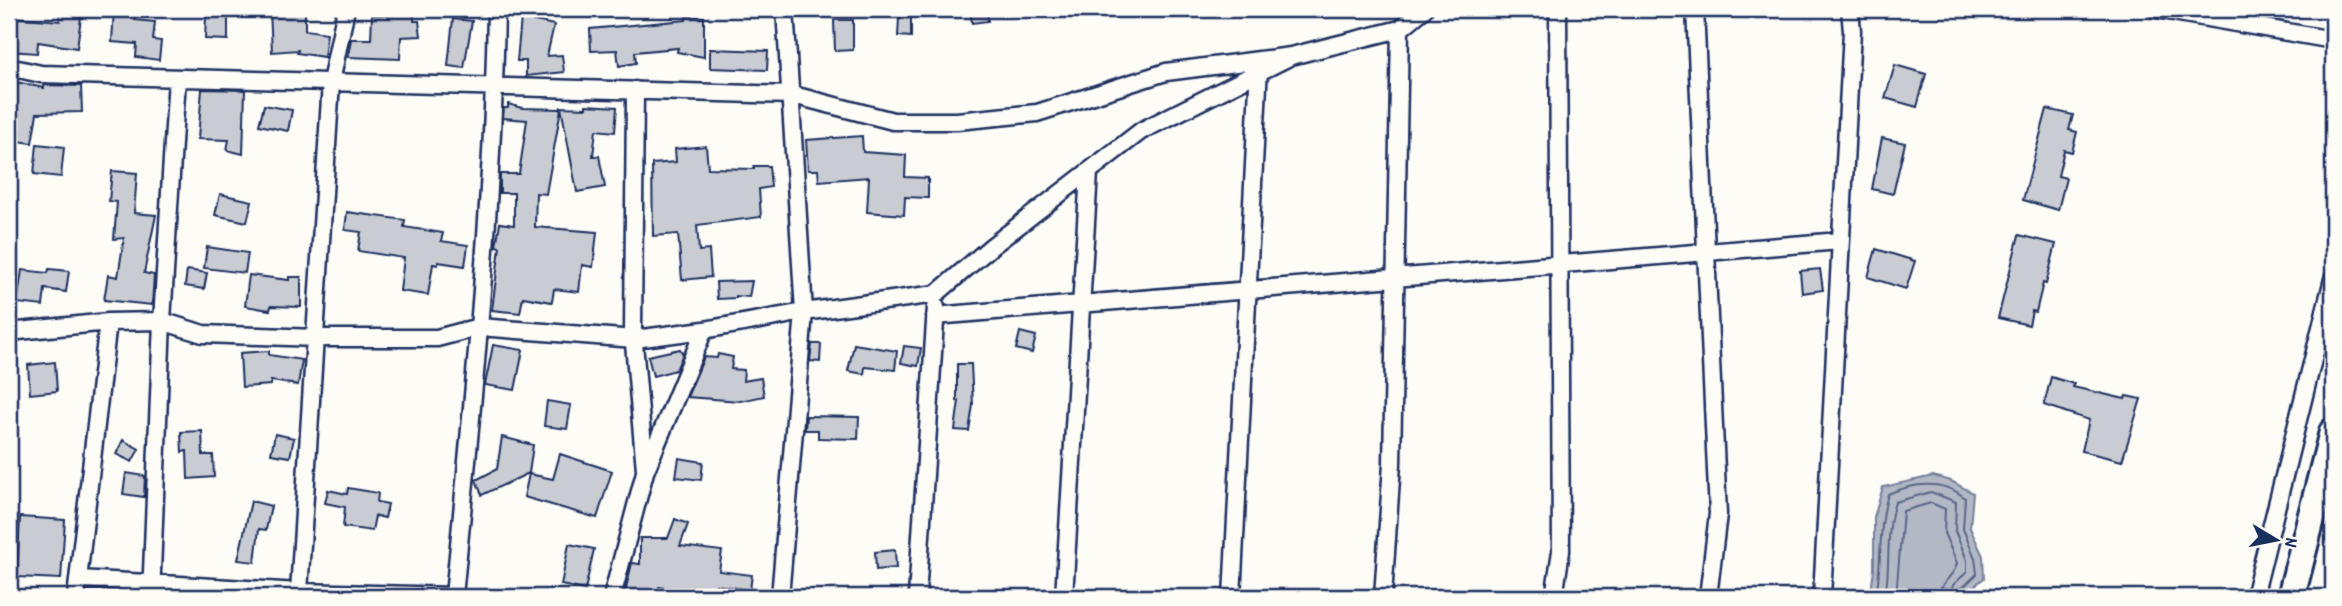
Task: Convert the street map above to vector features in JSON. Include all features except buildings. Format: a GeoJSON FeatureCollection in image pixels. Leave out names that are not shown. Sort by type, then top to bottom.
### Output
{"type":"FeatureCollection","features":[{"type":"Feature","properties":{"kind":"highway"},"geometry":{"type":"LineString","coordinates":[[2291,597],[2333,432]]}},
{"type":"Feature","properties":{"kind":"street"},"geometry":{"type":"LineString","coordinates":[[298,595],[317,338],[331,82],[346,9]]}},
{"type":"Feature","properties":{"kind":"street"},"geometry":{"type":"LineString","coordinates":[[79,579],[151,590],[459,597],[480,327],[495,87],[496,9]]}},
{"type":"Feature","properties":{"kind":"street"},"geometry":{"type":"LineString","coordinates":[[780,597],[804,312],[793,94],[785,9]]}},
{"type":"Feature","properties":{"kind":"street"},"geometry":{"type":"LineString","coordinates":[[9,332],[108,322],[162,321],[203,334],[438,338],[480,327],[635,339],[936,294],[992,246],[1141,131],[1259,66],[1291,55],[1399,29],[1424,9]]}},
{"type":"Feature","properties":{"kind":"street"},"geometry":{"type":"LineString","coordinates":[[1554,597],[1561,551],[1558,9]]}},
{"type":"Feature","properties":{"kind":"street"},"geometry":{"type":"LineString","coordinates":[[1695,9],[1718,514],[1708,597]]}},
{"type":"Feature","properties":{"kind":"street"},"geometry":{"type":"LineString","coordinates":[[1822,597],[1852,32],[1850,9]]}},
{"type":"Feature","properties":{"kind":"street"},"geometry":{"type":"LineString","coordinates":[[2155,9],[2333,40]]}},
{"type":"Feature","properties":{"kind":"street"},"geometry":{"type":"LineString","coordinates":[[1383,597],[1392,464],[1399,29]]}},
{"type":"Feature","properties":{"kind":"street"},"geometry":{"type":"LineString","coordinates":[[9,66],[41,74],[793,94],[893,121],[957,121],[1037,113],[1166,72],[1259,66]]}},
{"type":"Feature","properties":{"kind":"street"},"geometry":{"type":"LineString","coordinates":[[1232,597],[1259,66]]}},
{"type":"Feature","properties":{"kind":"street"},"geometry":{"type":"LineString","coordinates":[[151,590],[162,321],[177,78]]}},
{"type":"Feature","properties":{"kind":"street"},"geometry":{"type":"LineString","coordinates":[[635,90],[635,339],[645,472]]}},
{"type":"Feature","properties":{"kind":"street"},"geometry":{"type":"LineString","coordinates":[[1064,597],[1088,172]]}},
{"type":"Feature","properties":{"kind":"street"},"geometry":{"type":"LineString","coordinates":[[935,316],[1840,241]]}},
{"type":"Feature","properties":{"kind":"street"},"geometry":{"type":"LineString","coordinates":[[2254,597],[2333,279]]}},
{"type":"Feature","properties":{"kind":"street"},"geometry":{"type":"LineString","coordinates":[[917,597],[936,294]]}},
{"type":"Feature","properties":{"kind":"street"},"geometry":{"type":"LineString","coordinates":[[76,597],[108,322]]}},
{"type":"Feature","properties":{"kind":"street"},"geometry":{"type":"LineString","coordinates":[[612,597],[645,472],[704,330]]}},
{"type":"Feature","properties":{"kind":"water"},"geometry":{"type":"Polygon","coordinates":[[[1933,476],[1951,481],[1973,493],[1970,528],[1983,556],[1984,578],[1961,597],[1870,597],[1874,570],[1874,517],[1883,487],[1933,476]]]}}]}
